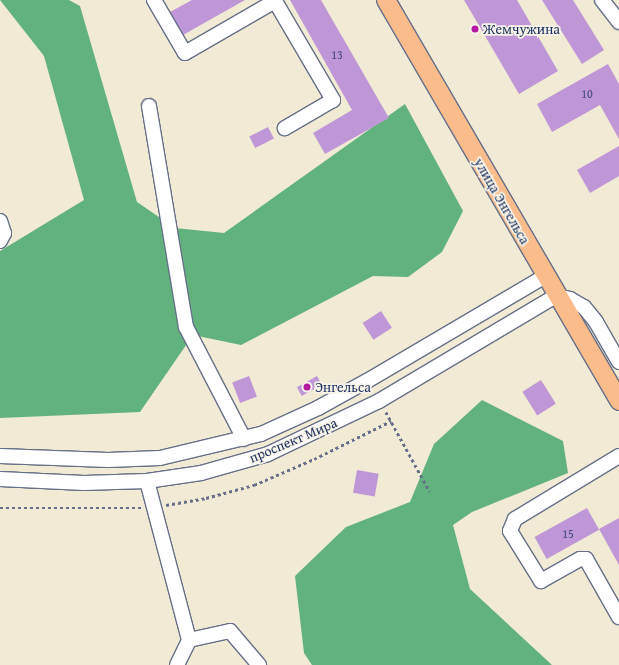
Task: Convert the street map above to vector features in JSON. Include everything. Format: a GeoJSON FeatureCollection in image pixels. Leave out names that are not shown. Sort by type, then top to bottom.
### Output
{"type":"FeatureCollection","features":[{"type":"Feature","properties":{"kind":"main road","name":"улица Энгельса"},"geometry":{"type":"LineString","coordinates":[[386,0],[556,296],[619,401]]}},
{"type":"Feature","properties":{"kind":"street"},"geometry":{"type":"LineString","coordinates":[[154,0],[185,53],[276,1],[333,100],[285,128]]}},
{"type":"Feature","properties":{"kind":"street"},"geometry":{"type":"LineString","coordinates":[[602,0],[619,22]]}},
{"type":"Feature","properties":{"kind":"street"},"geometry":{"type":"LineString","coordinates":[[149,106],[186,327],[244,439]]}},
{"type":"Feature","properties":{"kind":"street"},"geometry":{"type":"LineString","coordinates":[[0,221],[4,233],[0,241]]}},
{"type":"Feature","properties":{"kind":"street","name":"проспект Мира"},"geometry":{"type":"LineString","coordinates":[[0,456],[108,460],[160,458],[261,434],[318,408],[545,276]]}},
{"type":"Feature","properties":{"kind":"street"},"geometry":{"type":"LineString","coordinates":[[556,296],[570,299],[584,307],[596,322],[619,362]]}},
{"type":"Feature","properties":{"kind":"street","name":"проспект Мира"},"geometry":{"type":"LineString","coordinates":[[0,479],[84,483],[147,481],[201,473],[268,454],[378,401],[556,296]]}},
{"type":"Feature","properties":{"kind":"street"},"geometry":{"type":"LineString","coordinates":[[619,456],[515,519],[510,531],[541,581],[580,559],[586,559],[619,617]]}},
{"type":"Feature","properties":{"kind":"street"},"geometry":{"type":"LineString","coordinates":[[147,481],[189,640],[177,665]]}},
{"type":"Feature","properties":{"kind":"street"},"geometry":{"type":"LineString","coordinates":[[189,640],[230,631],[259,665]]}},
{"type":"Feature","properties":{"kind":"path"},"geometry":{"type":"LineString","coordinates":[[378,401],[430,492]]}},
{"type":"Feature","properties":{"kind":"green space"},"geometry":{"type":"Polygon","coordinates":[[[0,0],[69,0],[80,6],[137,202],[175,228],[224,233],[405,104],[463,211],[442,252],[408,277],[373,276],[241,345],[193,335],[140,412],[0,418],[0,251],[84,200],[44,56],[0,0]]]}},
{"type":"Feature","properties":{"kind":"green space"},"geometry":{"type":"Polygon","coordinates":[[[482,400],[563,441],[568,473],[472,512],[453,525],[470,589],[552,665],[312,665],[304,653],[295,576],[346,527],[410,502],[434,444],[482,400]]]}},
{"type":"Feature","properties":{"kind":"building"},"geometry":{"type":"Polygon","coordinates":[[[192,0],[245,0],[183,35],[170,12],[192,0]]]}},
{"type":"Feature","properties":{"kind":"building"},"geometry":{"type":"Polygon","coordinates":[[[290,0],[321,0],[389,118],[325,154],[313,133],[352,110],[290,0]]]}},
{"type":"Feature","properties":{"kind":"building"},"geometry":{"type":"Polygon","coordinates":[[[464,0],[517,0],[558,71],[519,94],[464,0]]]}},
{"type":"Feature","properties":{"kind":"building"},"geometry":{"type":"Polygon","coordinates":[[[542,0],[573,0],[604,50],[582,64],[542,0]]]}},
{"type":"Feature","properties":{"kind":"building"},"geometry":{"type":"Polygon","coordinates":[[[608,64],[619,84],[619,139],[600,105],[552,132],[537,104],[608,64]]]}},
{"type":"Feature","properties":{"kind":"building"},"geometry":{"type":"Polygon","coordinates":[[[268,127],[274,139],[255,148],[249,137],[268,127]]]}},
{"type":"Feature","properties":{"kind":"building"},"geometry":{"type":"Polygon","coordinates":[[[619,146],[619,176],[590,193],[577,170],[619,146]]]}},
{"type":"Feature","properties":{"kind":"building"},"geometry":{"type":"Polygon","coordinates":[[[381,311],[392,328],[373,340],[363,323],[381,311]]]}},
{"type":"Feature","properties":{"kind":"building"},"geometry":{"type":"Polygon","coordinates":[[[249,376],[257,397],[240,403],[232,382],[249,376]]]}},
{"type":"Feature","properties":{"kind":"building"},"geometry":{"type":"Polygon","coordinates":[[[317,376],[322,385],[302,396],[297,387],[317,376]]]}},
{"type":"Feature","properties":{"kind":"building"},"geometry":{"type":"Polygon","coordinates":[[[541,380],[556,404],[537,415],[522,392],[541,380]]]}},
{"type":"Feature","properties":{"kind":"building"},"geometry":{"type":"Polygon","coordinates":[[[357,470],[379,474],[375,496],[353,493],[357,470]]]}},
{"type":"Feature","properties":{"kind":"building"},"geometry":{"type":"Polygon","coordinates":[[[587,508],[599,530],[547,559],[535,537],[587,508]]]}},
{"type":"Feature","properties":{"kind":"building"},"geometry":{"type":"Polygon","coordinates":[[[619,518],[619,565],[599,529],[619,518]]]}},
{"type":"Feature","properties":{"kind":"place","name":"Жемчужина"},"geometry":{"type":"Point","coordinates":[475,29]}},
{"type":"Feature","properties":{"kind":"place","name":"Энгельса"},"geometry":{"type":"Point","coordinates":[307,387]}}]}
